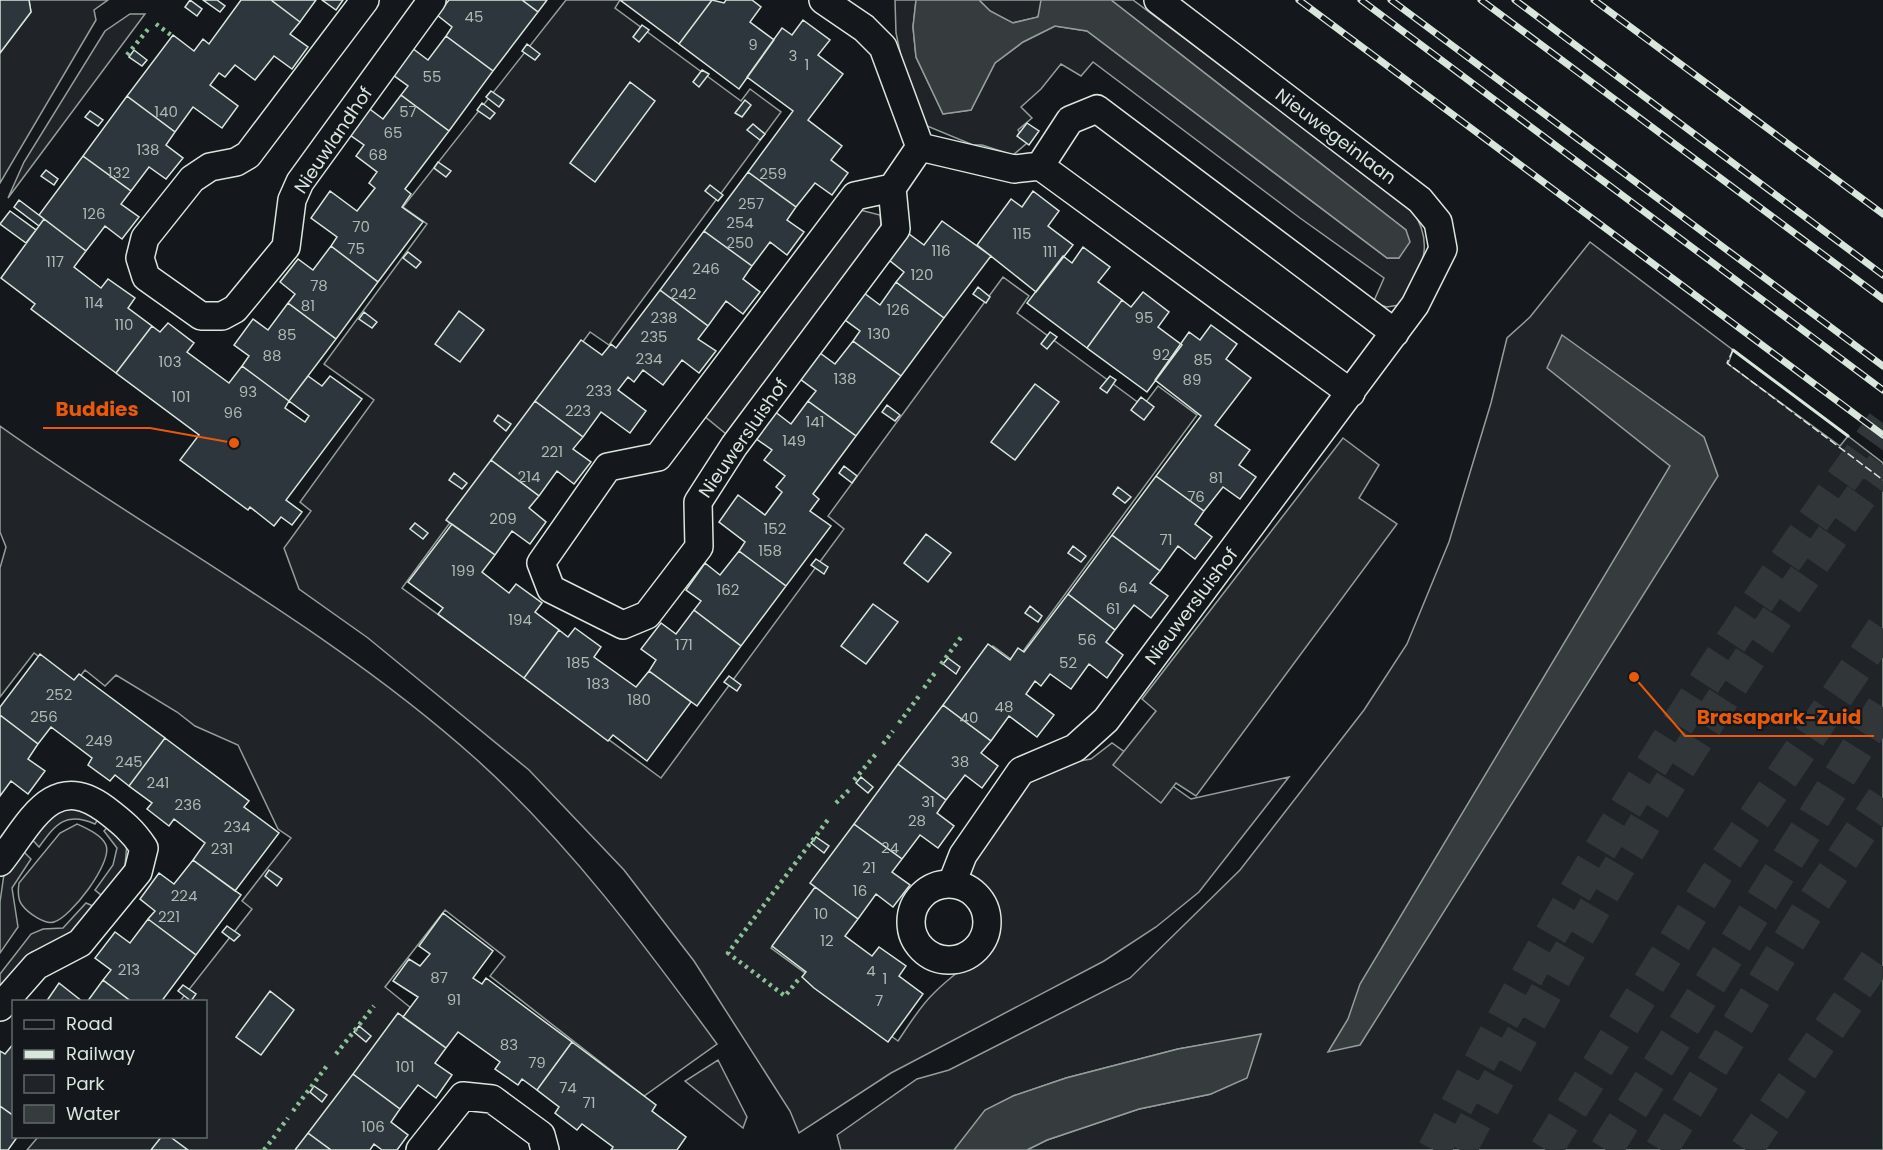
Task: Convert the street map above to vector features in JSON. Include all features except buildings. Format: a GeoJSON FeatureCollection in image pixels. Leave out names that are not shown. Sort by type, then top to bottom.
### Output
{"type":"FeatureCollection","features":[{"type":"Feature","properties":{"kind":"street","name":"Nieuwlandhof"},"geometry":{"type":"LineString","coordinates":[[365,0],[248,154],[236,162],[210,167],[192,179],[145,238],[140,258],[146,277],[201,316],[222,316],[235,309],[286,248],[292,200],[300,182],[432,0]]}},
{"type":"Feature","properties":{"kind":"street"},"geometry":{"type":"LineString","coordinates":[[824,0],[864,28],[883,47],[920,147]]}},
{"type":"Feature","properties":{"kind":"street","name":"Nieuwegeinlaan"},"geometry":{"type":"LineString","coordinates":[[1158,0],[1420,200],[1438,222],[1443,249],[1415,305]]}},
{"type":"Feature","properties":{"kind":"street"},"geometry":{"type":"LineString","coordinates":[[1040,166],[1070,120],[1097,110],[1395,333]]}},
{"type":"Feature","properties":{"kind":"street"},"geometry":{"type":"LineString","coordinates":[[920,147],[1014,169],[1040,166],[1351,393]]}},
{"type":"Feature","properties":{"kind":"street"},"geometry":{"type":"LineString","coordinates":[[892,188],[920,147]]}},
{"type":"Feature","properties":{"kind":"street","name":"Nieuwersluishof"},"geometry":{"type":"LineString","coordinates":[[892,188],[896,229],[734,446],[698,502],[699,547],[647,615],[623,625],[551,589],[541,563],[608,467],[658,457],[855,196],[892,188]]}},
{"type":"Feature","properties":{"kind":"street","name":"Nieuwersluishof"},"geometry":{"type":"LineString","coordinates":[[952,883],[963,855],[1021,771],[1075,748],[1106,720],[1415,305]]}},
{"type":"Feature","properties":{"kind":"street"},"geometry":{"type":"LineString","coordinates":[[0,862],[48,802],[65,794],[90,798],[132,830],[144,848],[138,872],[80,943],[36,966],[0,1007]]}},
{"type":"Feature","properties":{"kind":"street"},"geometry":{"type":"LineString","coordinates":[[420,1150],[463,1096],[492,1099],[541,1135],[545,1150]]}},
{"type":"Feature","properties":{"kind":"green space"},"geometry":{"type":"Polygon","coordinates":[[[29,0],[108,0],[94,10],[96,20],[0,183],[0,53],[31,12],[29,0]]]}},
{"type":"Feature","properties":{"kind":"green space"},"geometry":{"type":"Polygon","coordinates":[[[566,0],[620,0],[615,8],[741,101],[750,89],[781,112],[609,345],[590,332],[402,588],[661,778],[844,529],[828,516],[1003,277],[1029,296],[1017,313],[1143,406],[1158,386],[1197,415],[1015,662],[993,646],[771,948],[898,1041],[929,998],[978,956],[988,945],[994,933],[994,919],[987,902],[971,880],[972,856],[1024,780],[1074,762],[1091,759],[1112,743],[1191,799],[1289,777],[1199,892],[1156,927],[1104,961],[891,1073],[799,1133],[790,1111],[694,961],[624,870],[529,770],[368,638],[299,589],[284,548],[311,511],[300,502],[374,400],[324,364],[427,224],[403,207],[566,0]]]}},
{"type":"Feature","properties":{"kind":"green space"},"geometry":{"type":"Polygon","coordinates":[[[895,0],[916,0],[913,27],[916,57],[943,114],[971,110],[995,63],[1023,42],[1055,26],[1087,31],[1387,258],[1399,258],[1406,230],[1111,0],[1133,0],[1411,207],[1419,221],[1424,246],[1423,257],[1414,279],[1399,305],[1387,307],[1373,303],[1384,278],[1300,218],[1093,62],[1081,76],[1061,64],[1041,89],[1021,107],[1032,118],[1018,130],[1027,143],[1013,155],[982,145],[973,145],[927,126],[903,66],[896,33],[895,0]]]}},
{"type":"Feature","properties":{"kind":"green space"},"geometry":{"type":"Polygon","coordinates":[[[979,0],[1041,0],[1042,3],[1038,17],[1012,23],[990,11],[979,0]]]}},
{"type":"Feature","properties":{"kind":"green space"},"geometry":{"type":"Polygon","coordinates":[[[130,14],[145,14],[8,198],[24,162],[105,31],[130,14]]]}},
{"type":"Feature","properties":{"kind":"green space"},"geometry":{"type":"Polygon","coordinates":[[[856,209],[880,215],[882,234],[731,438],[703,415],[856,209]]]}},
{"type":"Feature","properties":{"kind":"green space"},"geometry":{"type":"Polygon","coordinates":[[[1590,242],[1733,350],[1728,364],[1840,446],[1848,436],[1883,463],[1883,1150],[1027,1150],[1047,1140],[1139,1109],[1211,1094],[1260,1035],[1178,1049],[1066,1078],[1013,1096],[955,1150],[841,1150],[837,1135],[917,1079],[949,1070],[1130,978],[1240,870],[1364,710],[1407,644],[1449,542],[1491,403],[1507,338],[1530,317],[1590,242]]]}},
{"type":"Feature","properties":{"kind":"green space"},"geometry":{"type":"Polygon","coordinates":[[[0,426],[303,626],[363,668],[476,759],[510,791],[574,859],[633,932],[717,1044],[644,1096],[490,976],[505,957],[445,910],[385,987],[411,1008],[301,1150],[27,1150],[37,1138],[207,1138],[207,1000],[181,1000],[252,909],[242,901],[291,838],[278,829],[238,745],[195,726],[177,712],[116,675],[105,686],[85,670],[75,683],[34,653],[0,697],[0,568],[6,547],[0,532],[0,426]]]}},
{"type":"Feature","properties":{"kind":"green space"},"geometry":{"type":"Polygon","coordinates":[[[79,801],[102,813],[95,824],[85,820],[69,819],[56,826],[39,847],[29,836],[54,811],[79,801]]]}},
{"type":"Feature","properties":{"kind":"green space"},"geometry":{"type":"Polygon","coordinates":[[[112,822],[127,843],[125,866],[106,899],[95,890],[113,865],[117,848],[104,831],[112,822]]]}},
{"type":"Feature","properties":{"kind":"green space"},"geometry":{"type":"Polygon","coordinates":[[[77,824],[104,841],[106,853],[103,864],[89,889],[70,911],[54,922],[46,922],[32,915],[20,903],[19,883],[60,833],[77,824]]]}},
{"type":"Feature","properties":{"kind":"green space"},"geometry":{"type":"Polygon","coordinates":[[[21,849],[31,859],[12,888],[18,927],[0,953],[0,902],[4,874],[21,849]]]}},
{"type":"Feature","properties":{"kind":"green space"},"geometry":{"type":"Polygon","coordinates":[[[86,903],[100,909],[65,941],[32,952],[0,990],[0,974],[31,934],[43,929],[63,928],[86,903]]]}},
{"type":"Feature","properties":{"kind":"green space"},"geometry":{"type":"Polygon","coordinates":[[[718,1060],[747,1117],[743,1128],[685,1081],[718,1060]]]}},
{"type":"Feature","properties":{"kind":"shaded area"},"geometry":{"type":"Polygon","coordinates":[[[1343,438],[1379,465],[1359,498],[1397,524],[1196,796],[1176,783],[1161,803],[1113,765],[1156,711],[1142,699],[1343,438]]]}},
{"type":"Feature","properties":{"kind":"water"},"geometry":{"type":"Polygon","coordinates":[[[916,0],[979,0],[990,11],[1013,23],[1038,17],[1041,0],[1111,0],[1406,230],[1410,242],[1399,258],[1387,258],[1087,31],[1055,26],[1023,42],[995,63],[971,110],[943,114],[916,57],[913,27],[916,0]]]}},
{"type":"Feature","properties":{"kind":"water"},"geometry":{"type":"Polygon","coordinates":[[[1562,335],[1704,437],[1718,476],[1360,1045],[1328,1052],[1348,1019],[1360,984],[1670,466],[1547,368],[1562,335]]]}},
{"type":"Feature","properties":{"kind":"water"},"geometry":{"type":"Polygon","coordinates":[[[1261,1034],[1247,1078],[1211,1094],[1139,1109],[1047,1140],[1027,1150],[954,1150],[985,1110],[1013,1096],[1066,1078],[1178,1049],[1261,1034]]]}},
{"type":"Feature","properties":{"kind":"tunnel"},"geometry":{"type":"LineString","coordinates":[[1434,1150],[1535,962],[1644,778],[1760,598],[1883,423]]}},
{"type":"Feature","properties":{"kind":"tunnel"},"geometry":{"type":"LineString","coordinates":[[1460,1150],[1557,973],[1659,800],[1824,547],[1883,465]]}},
{"type":"Feature","properties":{"kind":"tunnel"},"geometry":{"type":"LineString","coordinates":[[1546,1150],[1717,873],[1883,628]]}},
{"type":"Feature","properties":{"kind":"tunnel"},"geometry":{"type":"LineString","coordinates":[[1606,1150],[1883,707]]}},
{"type":"Feature","properties":{"kind":"tunnel"},"geometry":{"type":"LineString","coordinates":[[1661,1150],[1808,910],[1883,798]]}},
{"type":"Feature","properties":{"kind":"tunnel"},"geometry":{"type":"LineString","coordinates":[[1746,1150],[1883,950]]}},
{"type":"Feature","properties":{"kind":"railway"},"geometry":{"type":"LineString","coordinates":[[1299,0],[1883,435]]}},
{"type":"Feature","properties":{"kind":"railway"},"geometry":{"type":"LineString","coordinates":[[1361,0],[1883,390]]}},
{"type":"Feature","properties":{"kind":"railway"},"geometry":{"type":"LineString","coordinates":[[1391,0],[1883,366]]}},
{"type":"Feature","properties":{"kind":"railway"},"geometry":{"type":"LineString","coordinates":[[1481,0],[1883,299]]}},
{"type":"Feature","properties":{"kind":"railway"},"geometry":{"type":"LineString","coordinates":[[1515,0],[1883,275]]}},
{"type":"Feature","properties":{"kind":"railway"},"geometry":{"type":"LineString","coordinates":[[1594,0],[1883,214]]}},
{"type":"Feature","properties":{"kind":"hedge"},"geometry":{"type":"LineString","coordinates":[[156,24],[171,35]]}},
{"type":"Feature","properties":{"kind":"hedge"},"geometry":{"type":"LineString","coordinates":[[127,55],[149,28]]}},
{"type":"Feature","properties":{"kind":"hedge"},"geometry":{"type":"LineString","coordinates":[[941,664],[962,636]]}},
{"type":"Feature","properties":{"kind":"hedge"},"geometry":{"type":"LineString","coordinates":[[924,688],[937,670]]}},
{"type":"Feature","properties":{"kind":"hedge"},"geometry":{"type":"LineString","coordinates":[[899,723],[919,696]]}},
{"type":"Feature","properties":{"kind":"hedge"},"geometry":{"type":"LineString","coordinates":[[883,744],[893,731]]}},
{"type":"Feature","properties":{"kind":"hedge"},"geometry":{"type":"LineString","coordinates":[[854,780],[876,754]]}},
{"type":"Feature","properties":{"kind":"hedge"},"geometry":{"type":"LineString","coordinates":[[836,803],[849,790]]}},
{"type":"Feature","properties":{"kind":"hedge"},"geometry":{"type":"LineString","coordinates":[[798,980],[785,996],[728,953],[830,817]]}},
{"type":"Feature","properties":{"kind":"hedge"},"geometry":{"type":"LineString","coordinates":[[336,1054],[374,1006]]}},
{"type":"Feature","properties":{"kind":"hedge"},"geometry":{"type":"LineString","coordinates":[[293,1111],[329,1063]]}},
{"type":"Feature","properties":{"kind":"hedge"},"geometry":{"type":"LineString","coordinates":[[278,1131],[288,1118]]}},
{"type":"Feature","properties":{"kind":"hedge"},"geometry":{"type":"LineString","coordinates":[[264,1150],[275,1136]]}},
{"type":"Feature","properties":{"kind":"fence"},"geometry":{"type":"LineString","coordinates":[[1733,350],[1727,363],[1883,480]]}},
{"type":"Feature","properties":{"kind":"wall"},"geometry":{"type":"LineString","coordinates":[[1733,350],[1848,436]]}},
{"type":"Feature","properties":{"kind":"place","name":"Buddies"},"geometry":{"type":"Point","coordinates":[234,443]}},
{"type":"Feature","properties":{"kind":"place","name":"Brasapark-Zuid"},"geometry":{"type":"Point","coordinates":[1634,677]}}]}
